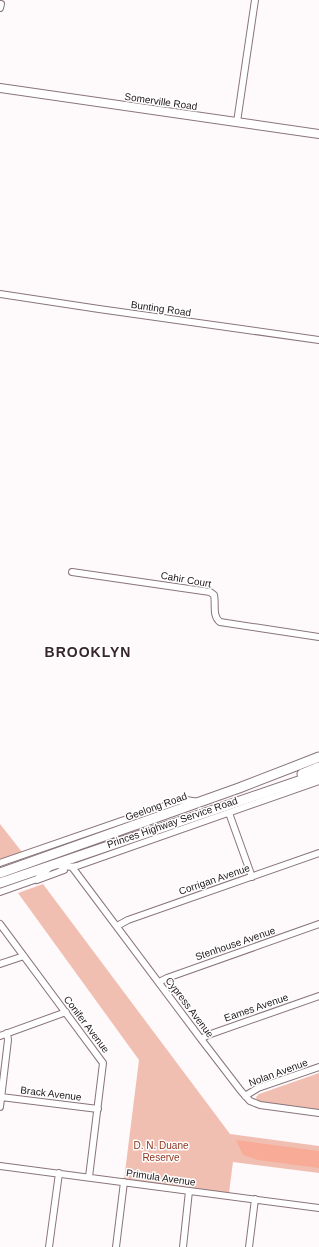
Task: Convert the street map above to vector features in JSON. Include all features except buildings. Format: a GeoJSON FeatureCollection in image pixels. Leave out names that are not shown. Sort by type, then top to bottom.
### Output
{"type":"FeatureCollection","features":[{"type":"Feature","properties":{"kind":"highway","name":"Geelong Road"},"geometry":{"type":"LineString","coordinates":[[0,874],[217,796],[319,757]]}},
{"type":"Feature","properties":{"kind":"highway"},"geometry":{"type":"LineString","coordinates":[[270,790],[284,780],[319,767]]}},
{"type":"Feature","properties":{"kind":"highway"},"geometry":{"type":"LineString","coordinates":[[0,883],[319,774]]}},
{"type":"Feature","properties":{"kind":"highway"},"geometry":{"type":"LineString","coordinates":[[217,796],[222,807]]}},
{"type":"Feature","properties":{"kind":"main road","name":"Somerville Road"},"geometry":{"type":"LineString","coordinates":[[0,88],[319,134]]}},
{"type":"Feature","properties":{"kind":"street"},"geometry":{"type":"LineString","coordinates":[[237,122],[255,0]]}},
{"type":"Feature","properties":{"kind":"street","name":"Bunting Road"},"geometry":{"type":"LineString","coordinates":[[0,294],[319,340]]}},
{"type":"Feature","properties":{"kind":"street","name":"Cahir Court"},"geometry":{"type":"LineString","coordinates":[[72,572],[210,592],[214,595],[215,616],[220,622],[319,637]]}},
{"type":"Feature","properties":{"kind":"street","name":"Princes Highway Service Road"},"geometry":{"type":"LineString","coordinates":[[54,864],[72,867],[319,781]]}},
{"type":"Feature","properties":{"kind":"street","name":"Princes Highway Service Road"},"geometry":{"type":"LineString","coordinates":[[0,863],[179,801],[186,800],[200,802]]}},
{"type":"Feature","properties":{"kind":"street"},"geometry":{"type":"LineString","coordinates":[[229,813],[252,877]]}},
{"type":"Feature","properties":{"kind":"street"},"geometry":{"type":"LineString","coordinates":[[150,840],[160,828]]}},
{"type":"Feature","properties":{"kind":"street","name":"Corrigan Avenue"},"geometry":{"type":"LineString","coordinates":[[117,926],[128,920],[319,853]]}},
{"type":"Feature","properties":{"kind":"street"},"geometry":{"type":"LineString","coordinates":[[36,880],[54,864]]}},
{"type":"Feature","properties":{"kind":"street","name":"Cypress Avenue"},"geometry":{"type":"LineString","coordinates":[[72,867],[201,1039],[250,1101],[256,1104],[319,1113]]}},
{"type":"Feature","properties":{"kind":"street"},"geometry":{"type":"LineString","coordinates":[[0,892],[64,870]]}},
{"type":"Feature","properties":{"kind":"street","name":"Conifer Avenue"},"geometry":{"type":"LineString","coordinates":[[0,924],[103,1063],[89,1177]]}},
{"type":"Feature","properties":{"kind":"street","name":"Stenhouse Avenue"},"geometry":{"type":"LineString","coordinates":[[159,982],[319,924]]}},
{"type":"Feature","properties":{"kind":"street"},"geometry":{"type":"LineString","coordinates":[[0,964],[24,956]]}},
{"type":"Feature","properties":{"kind":"street","name":"Eames Avenue"},"geometry":{"type":"LineString","coordinates":[[201,1039],[208,1035],[319,996]]}},
{"type":"Feature","properties":{"kind":"street"},"geometry":{"type":"LineString","coordinates":[[0,1036],[66,1012]]}},
{"type":"Feature","properties":{"kind":"street"},"geometry":{"type":"LineString","coordinates":[[0,1107],[8,1040],[7,1033]]}},
{"type":"Feature","properties":{"kind":"street","name":"Nolan Avenue"},"geometry":{"type":"LineString","coordinates":[[245,1096],[258,1088],[319,1067]]}},
{"type":"Feature","properties":{"kind":"street","name":"Brack Avenue"},"geometry":{"type":"LineString","coordinates":[[1,1097],[98,1109]]}},
{"type":"Feature","properties":{"kind":"street","name":"Primula Avenue"},"geometry":{"type":"LineString","coordinates":[[0,1166],[319,1208]]}},
{"type":"Feature","properties":{"kind":"street"},"geometry":{"type":"LineString","coordinates":[[49,1247],[58,1174]]}},
{"type":"Feature","properties":{"kind":"street"},"geometry":{"type":"LineString","coordinates":[[116,1247],[124,1182]]}},
{"type":"Feature","properties":{"kind":"street"},"geometry":{"type":"LineString","coordinates":[[182,1247],[190,1191]]}},
{"type":"Feature","properties":{"kind":"street"},"geometry":{"type":"LineString","coordinates":[[249,1247],[255,1199]]}},
{"type":"Feature","properties":{"kind":"green space"},"geometry":{"type":"Polygon","coordinates":[[[0,824],[22,852],[0,859],[0,824]]]}},
{"type":"Feature","properties":{"kind":"green space","name":"D. N. Duane Reserve"},"geometry":{"type":"Polygon","coordinates":[[[43,884],[230,1134],[319,1146],[319,1173],[233,1162],[229,1193],[124,1180],[139,1060],[18,893],[43,884]]]}},
{"type":"Feature","properties":{"kind":"green space"},"geometry":{"type":"Polygon","coordinates":[[[319,1073],[319,1110],[257,1101],[256,1097],[259,1094],[319,1073]]]}},
{"type":"Feature","properties":{"kind":"shaded area"},"geometry":{"type":"Polygon","coordinates":[[[236,1140],[319,1151],[319,1168],[258,1160],[243,1155],[236,1140]]]}},
{"type":"Feature","properties":{"kind":"district","name":"BROOKLYN"},"geometry":{"type":"Point","coordinates":[88,652]}}]}
